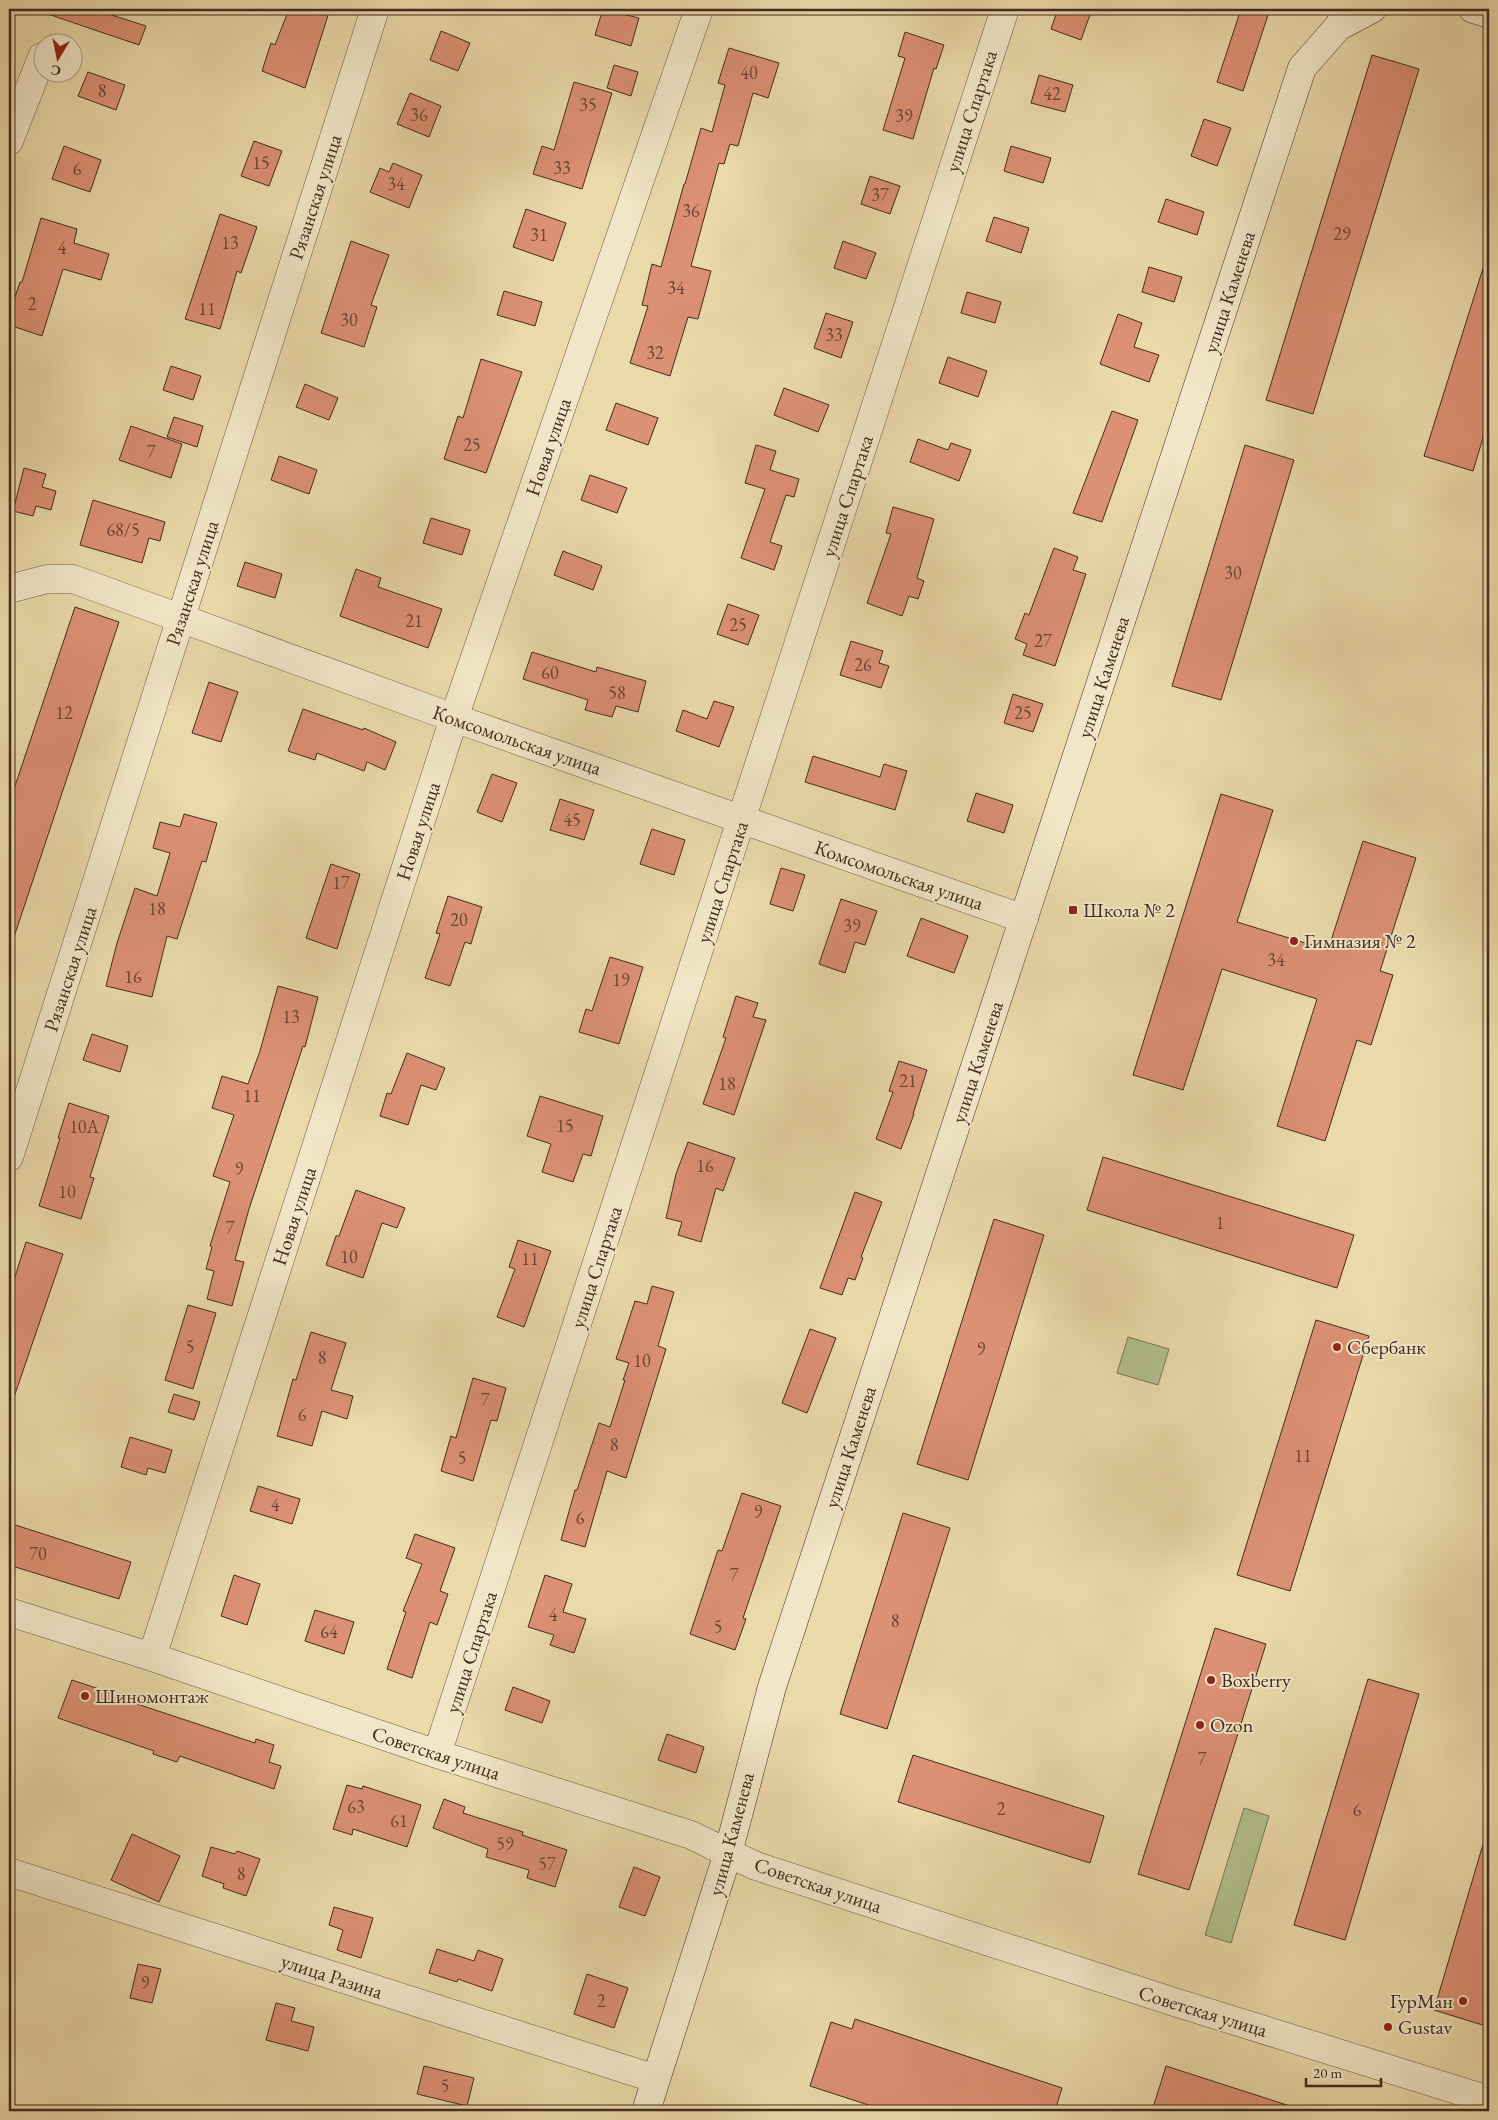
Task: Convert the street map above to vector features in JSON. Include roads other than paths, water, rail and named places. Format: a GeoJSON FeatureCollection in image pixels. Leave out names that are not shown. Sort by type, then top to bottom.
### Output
{"type":"FeatureCollection","features":[{"type":"Feature","properties":{"kind":"street","name":"Рязанская улица"},"geometry":{"type":"LineString","coordinates":[[9,1157],[375,9]]}},
{"type":"Feature","properties":{"kind":"street","name":"Новая улица"},"geometry":{"type":"LineString","coordinates":[[152,1657],[454,718],[699,9]]}},
{"type":"Feature","properties":{"kind":"street","name":"улица Спартака"},"geometry":{"type":"LineString","coordinates":[[437,1754],[1005,9]]}},
{"type":"Feature","properties":{"kind":"street"},"geometry":{"type":"LineString","coordinates":[[1343,18],[1372,9]]}},
{"type":"Feature","properties":{"kind":"street"},"geometry":{"type":"LineString","coordinates":[[1473,9],[1489,14]]}},
{"type":"Feature","properties":{"kind":"street","name":"улица Каменева"},"geometry":{"type":"LineString","coordinates":[[646,2111],[728,1853],[772,1687],[1302,68],[1343,18]]}},
{"type":"Feature","properties":{"kind":"street"},"geometry":{"type":"LineString","coordinates":[[9,141],[32,82]]}},
{"type":"Feature","properties":{"kind":"street","name":"Комсомольская улица"},"geometry":{"type":"LineString","coordinates":[[10,589],[47,579],[73,580],[454,718],[1024,919]]}},
{"type":"Feature","properties":{"kind":"street","name":"Советская улица"},"geometry":{"type":"LineString","coordinates":[[9,1612],[152,1657],[437,1754],[691,1835],[756,1866],[1152,1995],[1489,2100]]}},
{"type":"Feature","properties":{"kind":"street","name":"улица Разина"},"geometry":{"type":"LineString","coordinates":[[9,1872],[656,2079]]}},
{"type":"Feature","properties":{"kind":"place","name":"Школа № 2"},"geometry":{"type":"Point","coordinates":[1073,910]}},
{"type":"Feature","properties":{"kind":"place","name":"Гимназия № 2"},"geometry":{"type":"Point","coordinates":[1294,941]}},
{"type":"Feature","properties":{"kind":"place","name":"Сбербанк"},"geometry":{"type":"Point","coordinates":[1337,1347]}},
{"type":"Feature","properties":{"kind":"place","name":"Boxberry"},"geometry":{"type":"Point","coordinates":[1211,1680]}},
{"type":"Feature","properties":{"kind":"place","name":"Шиномонтаж"},"geometry":{"type":"Point","coordinates":[85,1696]}},
{"type":"Feature","properties":{"kind":"place","name":"Ozon"},"geometry":{"type":"Point","coordinates":[1200,1725]}},
{"type":"Feature","properties":{"kind":"place","name":"ГурМан"},"geometry":{"type":"Point","coordinates":[1463,2001]}},
{"type":"Feature","properties":{"kind":"place","name":"Gustav"},"geometry":{"type":"Point","coordinates":[1388,2027]}}]}
